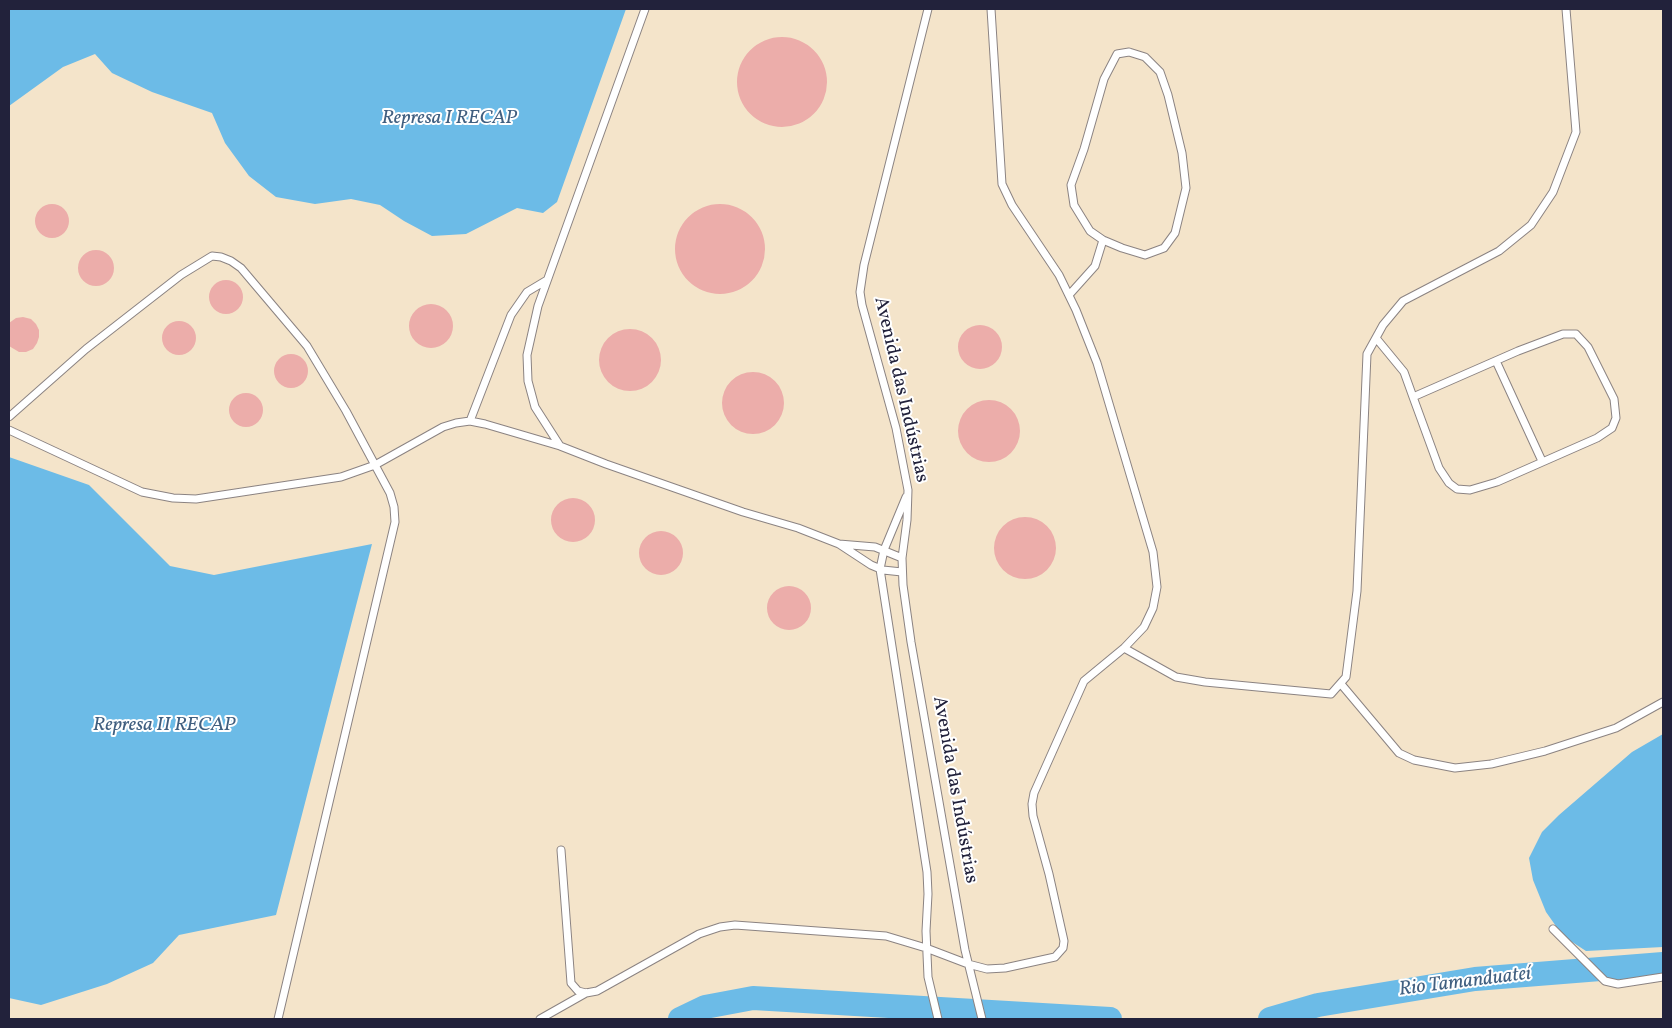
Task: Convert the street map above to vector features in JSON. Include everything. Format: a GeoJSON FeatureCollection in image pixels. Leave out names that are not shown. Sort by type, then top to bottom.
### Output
{"type":"FeatureCollection","features":[{"type":"Feature","properties":{"kind":"lane"},"geometry":{"type":"LineString","coordinates":[[560,446],[535,407],[528,382],[527,355],[538,306],[645,9]]}},
{"type":"Feature","properties":{"kind":"lane","name":"Avenida das Indústrias"},"geometry":{"type":"LineString","coordinates":[[928,9],[864,265],[861,286],[862,305],[896,428],[908,490],[902,572],[911,642],[968,964],[982,1019]]}},
{"type":"Feature","properties":{"kind":"lane"},"geometry":{"type":"LineString","coordinates":[[540,1019],[586,993],[597,991],[699,934],[720,927],[735,925],[886,936],[987,969],[1006,968],[1055,957],[1063,948],[1064,940],[1049,874],[1033,816],[1032,804],[1034,793],[1084,681],[1124,648],[1144,627],[1153,608],[1157,587],[1153,552],[1097,362],[1059,275],[1012,205],[1002,184],[991,9]]}},
{"type":"Feature","properties":{"kind":"lane"},"geometry":{"type":"LineString","coordinates":[[1124,648],[1176,677],[1205,682],[1331,694],[1346,677],[1357,591],[1367,354],[1383,325],[1403,301],[1500,251],[1531,226],[1553,192],[1576,132],[1566,9]]}},
{"type":"Feature","properties":{"kind":"lane"},"geometry":{"type":"LineString","coordinates":[[1129,52],[1145,57],[1160,72],[1168,95],[1182,153],[1186,188],[1175,233],[1164,248],[1145,255],[1103,240],[1090,231],[1074,205],[1071,186],[1084,149],[1104,79],[1117,54],[1129,52]]}},
{"type":"Feature","properties":{"kind":"lane"},"geometry":{"type":"LineString","coordinates":[[1069,295],[1095,266],[1103,240]]}},
{"type":"Feature","properties":{"kind":"lane"},"geometry":{"type":"LineString","coordinates":[[9,417],[86,349],[181,275],[212,256],[221,257],[231,261],[240,268],[307,346],[346,411],[390,493],[394,507],[395,522],[278,1019]]}},
{"type":"Feature","properties":{"kind":"lane"},"geometry":{"type":"LineString","coordinates":[[470,422],[511,315],[527,292],[547,280]]}},
{"type":"Feature","properties":{"kind":"lane"},"geometry":{"type":"LineString","coordinates":[[1376,338],[1404,372],[1413,397],[1439,468],[1449,483],[1457,489],[1470,490],[1496,482],[1597,438],[1612,428],[1616,418],[1614,399],[1588,347],[1576,334],[1563,334],[1413,397]]}},
{"type":"Feature","properties":{"kind":"lane"},"geometry":{"type":"LineString","coordinates":[[1496,361],[1542,461]]}},
{"type":"Feature","properties":{"kind":"lane"},"geometry":{"type":"LineString","coordinates":[[9,430],[142,492],[173,498],[196,499],[340,477],[374,465],[443,427],[456,423],[485,424],[560,446],[743,512],[798,528],[839,544],[880,569],[902,572]]}},
{"type":"Feature","properties":{"kind":"lane"},"geometry":{"type":"LineString","coordinates":[[880,569],[884,550],[908,490]]}},
{"type":"Feature","properties":{"kind":"lane"},"geometry":{"type":"LineString","coordinates":[[839,544],[870,546],[902,558]]}},
{"type":"Feature","properties":{"kind":"lane","name":"Avenida das Indústrias"},"geometry":{"type":"LineString","coordinates":[[880,569],[927,872],[926,948],[928,977],[938,1019]]}},
{"type":"Feature","properties":{"kind":"lane"},"geometry":{"type":"LineString","coordinates":[[1340,684],[1399,753],[1414,760],[1455,768],[1491,764],[1545,751],[1616,728],[1663,702]]}},
{"type":"Feature","properties":{"kind":"lane"},"geometry":{"type":"LineString","coordinates":[[561,850],[571,983],[578,991],[586,993]]}},
{"type":"Feature","properties":{"kind":"lane"},"geometry":{"type":"LineString","coordinates":[[1553,929],[1600,978],[1610,983],[1618,984],[1663,977]]}},
{"type":"Feature","properties":{"kind":"water","name":"Represa I RECAP"},"geometry":{"type":"Polygon","coordinates":[[[9,9],[626,9],[557,202],[543,213],[517,208],[466,234],[432,236],[380,205],[351,199],[315,204],[276,197],[249,176],[225,143],[212,113],[152,92],[112,73],[95,54],[63,67],[9,106],[9,9]]]}},
{"type":"Feature","properties":{"kind":"water","name":"Represa II RECAP"},"geometry":{"type":"Polygon","coordinates":[[[9,457],[89,485],[170,566],[214,575],[372,544],[276,915],[179,935],[153,963],[107,984],[41,1005],[9,998],[9,457]]]}},
{"type":"Feature","properties":{"kind":"water"},"geometry":{"type":"Polygon","coordinates":[[[1663,734],[1663,947],[1586,951],[1563,936],[1546,912],[1533,880],[1529,858],[1542,832],[1559,815],[1632,752],[1663,734]]]}},
{"type":"Feature","properties":{"kind":"building"},"geometry":{"type":"Polygon","coordinates":[[[782,37],[799,41],[814,50],[823,65],[827,82],[823,99],[814,114],[799,123],[782,127],[765,123],[750,114],[741,99],[737,82],[741,65],[750,50],[765,41],[782,37]]]}},
{"type":"Feature","properties":{"kind":"building"},"geometry":{"type":"Polygon","coordinates":[[[52,204],[59,205],[64,209],[68,214],[68,228],[64,233],[59,237],[52,238],[45,237],[40,233],[36,228],[35,221],[36,214],[40,209],[45,205],[52,204]]]}},
{"type":"Feature","properties":{"kind":"building"},"geometry":{"type":"Polygon","coordinates":[[[720,204],[737,208],[752,217],[761,232],[765,249],[761,266],[752,281],[737,290],[720,294],[703,290],[688,281],[679,266],[675,249],[679,232],[688,217],[703,208],[720,204]]]}},
{"type":"Feature","properties":{"kind":"building"},"geometry":{"type":"Polygon","coordinates":[[[96,250],[108,256],[114,268],[108,280],[96,286],[84,280],[78,268],[84,256],[96,250]]]}},
{"type":"Feature","properties":{"kind":"building"},"geometry":{"type":"Polygon","coordinates":[[[226,280],[233,281],[238,285],[242,290],[242,304],[238,309],[233,313],[226,314],[219,313],[214,309],[210,304],[209,297],[210,290],[214,285],[219,281],[226,280]]]}},
{"type":"Feature","properties":{"kind":"building"},"geometry":{"type":"Polygon","coordinates":[[[435,304],[447,310],[452,317],[452,335],[447,342],[440,347],[427,348],[419,345],[412,338],[409,322],[412,314],[419,307],[435,304]]]}},
{"type":"Feature","properties":{"kind":"building"},"geometry":{"type":"Polygon","coordinates":[[[16,318],[31,319],[36,324],[39,330],[39,337],[33,349],[19,352],[9,346],[9,323],[16,318]]]}},
{"type":"Feature","properties":{"kind":"building"},"geometry":{"type":"Polygon","coordinates":[[[179,321],[186,322],[191,326],[195,331],[195,345],[191,350],[186,354],[179,355],[172,354],[167,350],[163,345],[162,338],[163,331],[167,326],[172,322],[179,321]]]}},
{"type":"Feature","properties":{"kind":"building"},"geometry":{"type":"Polygon","coordinates":[[[984,325],[996,331],[1001,338],[1001,356],[996,363],[989,368],[976,369],[968,366],[961,359],[958,343],[961,335],[968,328],[984,325]]]}},
{"type":"Feature","properties":{"kind":"building"},"geometry":{"type":"Polygon","coordinates":[[[630,329],[642,332],[652,338],[658,348],[661,360],[658,372],[652,382],[642,388],[630,391],[618,388],[608,382],[602,372],[599,360],[602,348],[608,338],[618,332],[630,329]]]}},
{"type":"Feature","properties":{"kind":"building"},"geometry":{"type":"Polygon","coordinates":[[[291,354],[298,355],[303,359],[307,364],[307,378],[303,383],[298,387],[291,388],[284,387],[279,383],[275,378],[274,371],[275,364],[279,359],[284,355],[291,354]]]}},
{"type":"Feature","properties":{"kind":"building"},"geometry":{"type":"Polygon","coordinates":[[[753,372],[765,375],[775,381],[781,391],[784,403],[781,415],[775,425],[765,431],[753,434],[741,431],[731,425],[725,415],[722,403],[725,391],[731,381],[741,375],[753,372]]]}},
{"type":"Feature","properties":{"kind":"building"},"geometry":{"type":"Polygon","coordinates":[[[246,393],[253,394],[258,398],[262,403],[262,417],[258,422],[253,426],[246,427],[239,426],[234,422],[230,417],[229,410],[230,403],[234,398],[239,394],[246,393]]]}},
{"type":"Feature","properties":{"kind":"building"},"geometry":{"type":"Polygon","coordinates":[[[989,400],[1001,403],[1011,409],[1017,419],[1020,431],[1017,443],[1011,453],[1001,459],[989,462],[977,459],[967,453],[961,443],[958,431],[961,419],[967,409],[977,403],[989,400]]]}},
{"type":"Feature","properties":{"kind":"building"},"geometry":{"type":"Polygon","coordinates":[[[577,498],[589,504],[594,511],[594,529],[589,536],[582,541],[569,542],[561,539],[554,532],[551,516],[554,508],[561,501],[577,498]]]}},
{"type":"Feature","properties":{"kind":"building"},"geometry":{"type":"Polygon","coordinates":[[[1025,517],[1037,520],[1047,526],[1053,536],[1056,548],[1053,560],[1047,570],[1037,576],[1025,579],[1013,576],[1003,570],[997,560],[994,548],[997,536],[1003,526],[1013,520],[1025,517]]]}},
{"type":"Feature","properties":{"kind":"building"},"geometry":{"type":"Polygon","coordinates":[[[665,531],[677,537],[682,544],[682,562],[677,569],[670,574],[657,575],[649,572],[642,565],[639,549],[642,541],[649,534],[665,531]]]}},
{"type":"Feature","properties":{"kind":"building"},"geometry":{"type":"Polygon","coordinates":[[[793,586],[805,592],[810,599],[810,617],[805,624],[798,629],[785,630],[777,627],[770,620],[767,604],[770,596],[777,589],[793,586]]]}},
{"type":"Feature","properties":{"kind":"waterway","name":"Rio Tamanduateí"},"geometry":{"type":"LineString","coordinates":[[1270,1019],[1318,1005],[1475,979],[1663,964]]}},
{"type":"Feature","properties":{"kind":"waterway","name":"Rio Tamanduateí"},"geometry":{"type":"LineString","coordinates":[[680,1019],[705,1007],[753,998],[1110,1019]]}}]}
